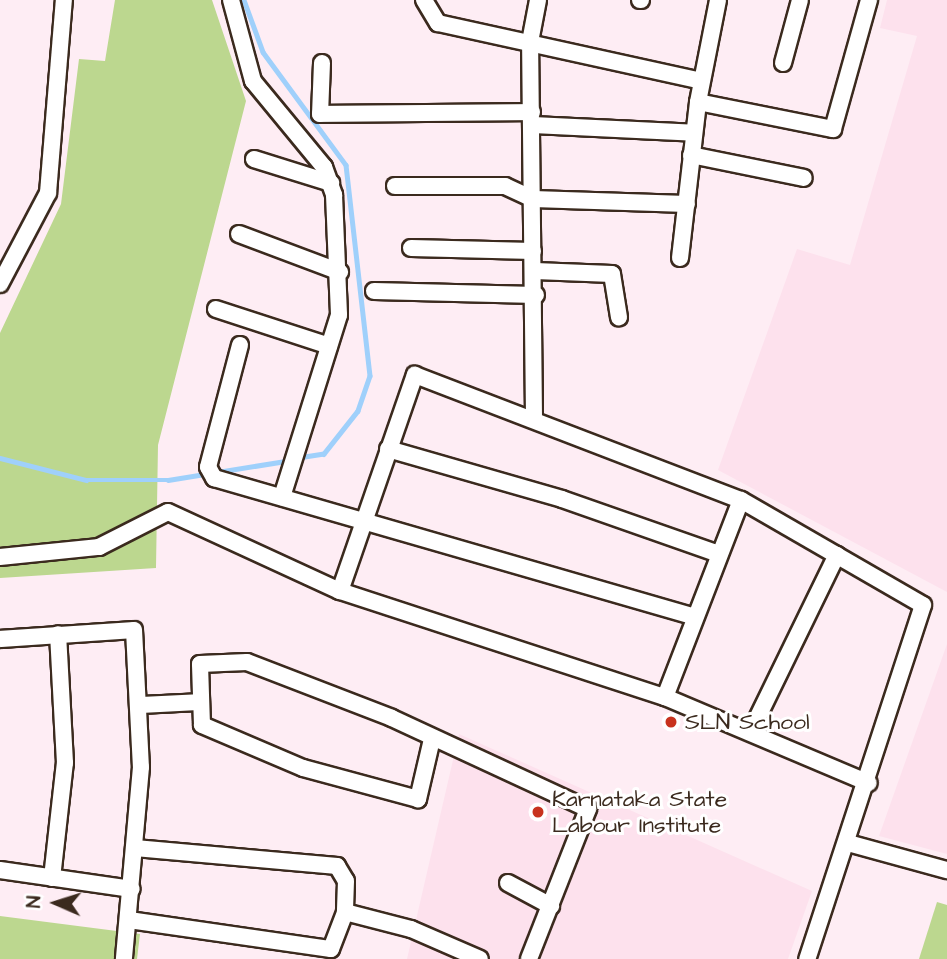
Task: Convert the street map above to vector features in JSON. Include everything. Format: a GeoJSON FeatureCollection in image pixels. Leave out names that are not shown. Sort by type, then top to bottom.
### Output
{"type":"FeatureCollection","features":[{"type":"Feature","properties":{"kind":"street"},"geometry":{"type":"LineString","coordinates":[[0,284],[8,252],[48,193],[64,0]]}},
{"type":"Feature","properties":{"kind":"street"},"geometry":{"type":"LineString","coordinates":[[231,0],[253,81],[331,183],[340,272],[339,315],[282,497]]}},
{"type":"Feature","properties":{"kind":"street"},"geometry":{"type":"LineString","coordinates":[[424,0],[438,23],[701,81]]}},
{"type":"Feature","properties":{"kind":"street"},"geometry":{"type":"LineString","coordinates":[[534,417],[536,295],[530,42],[538,0]]}},
{"type":"Feature","properties":{"kind":"street"},"geometry":{"type":"LineString","coordinates":[[680,258],[701,81],[718,0]]}},
{"type":"Feature","properties":{"kind":"street"},"geometry":{"type":"LineString","coordinates":[[783,63],[800,0]]}},
{"type":"Feature","properties":{"kind":"street"},"geometry":{"type":"LineString","coordinates":[[698,102],[833,129],[869,0]]}},
{"type":"Feature","properties":{"kind":"street"},"geometry":{"type":"LineString","coordinates":[[321,63],[320,114],[533,119],[694,133]]}},
{"type":"Feature","properties":{"kind":"street"},"geometry":{"type":"LineString","coordinates":[[691,155],[804,178]]}},
{"type":"Feature","properties":{"kind":"street"},"geometry":{"type":"LineString","coordinates":[[254,159],[331,183]]}},
{"type":"Feature","properties":{"kind":"street"},"geometry":{"type":"LineString","coordinates":[[396,186],[505,186],[533,199],[687,204]]}},
{"type":"Feature","properties":{"kind":"street"},"geometry":{"type":"LineString","coordinates":[[239,234],[340,272]]}},
{"type":"Feature","properties":{"kind":"street"},"geometry":{"type":"LineString","coordinates":[[411,248],[533,251]]}},
{"type":"Feature","properties":{"kind":"street"},"geometry":{"type":"LineString","coordinates":[[535,271],[612,274],[619,317]]}},
{"type":"Feature","properties":{"kind":"street"},"geometry":{"type":"LineString","coordinates":[[374,291],[536,295]]}},
{"type":"Feature","properties":{"kind":"street"},"geometry":{"type":"LineString","coordinates":[[216,309],[329,346]]}},
{"type":"Feature","properties":{"kind":"street"},"geometry":{"type":"LineString","coordinates":[[240,345],[210,473],[282,497],[693,616]]}},
{"type":"Feature","properties":{"kind":"street"},"geometry":{"type":"LineString","coordinates":[[340,591],[362,520],[415,375],[534,417],[741,500],[923,605],[869,783],[807,959]]}},
{"type":"Feature","properties":{"kind":"street"},"geometry":{"type":"LineString","coordinates":[[388,449],[562,499],[719,554]]}},
{"type":"Feature","properties":{"kind":"street"},"geometry":{"type":"LineString","coordinates":[[665,697],[693,616],[741,500]]}},
{"type":"Feature","properties":{"kind":"street"},"geometry":{"type":"LineString","coordinates":[[0,557],[99,547],[168,512],[340,591],[665,697],[869,783]]}},
{"type":"Feature","properties":{"kind":"street"},"geometry":{"type":"LineString","coordinates":[[751,731],[837,555]]}},
{"type":"Feature","properties":{"kind":"street"},"geometry":{"type":"LineString","coordinates":[[0,639],[134,630],[139,705],[135,848],[124,959]]}},
{"type":"Feature","properties":{"kind":"street"},"geometry":{"type":"LineString","coordinates":[[52,878],[65,763],[58,634]]}},
{"type":"Feature","properties":{"kind":"street"},"geometry":{"type":"LineString","coordinates":[[432,739],[418,799],[303,768],[202,725],[200,664],[247,662],[432,739],[588,809],[529,959]]}},
{"type":"Feature","properties":{"kind":"street"},"geometry":{"type":"LineString","coordinates":[[139,705],[200,702]]}},
{"type":"Feature","properties":{"kind":"street"},"geometry":{"type":"LineString","coordinates":[[848,843],[947,870]]}},
{"type":"Feature","properties":{"kind":"street"},"geometry":{"type":"LineString","coordinates":[[129,920],[331,949],[345,912],[346,881],[337,866],[135,848]]}},
{"type":"Feature","properties":{"kind":"street"},"geometry":{"type":"LineString","coordinates":[[0,870],[132,889]]}},
{"type":"Feature","properties":{"kind":"street"},"geometry":{"type":"LineString","coordinates":[[508,883],[551,906]]}},
{"type":"Feature","properties":{"kind":"street"},"geometry":{"type":"LineString","coordinates":[[345,912],[411,929],[480,959]]}},
{"type":"Feature","properties":{"kind":"shaded area"},"geometry":{"type":"Polygon","coordinates":[[[887,0],[947,0],[947,592],[718,470],[797,249],[850,265],[917,36],[880,28],[887,0]]]}},
{"type":"Feature","properties":{"kind":"shaded area"},"geometry":{"type":"Polygon","coordinates":[[[947,644],[947,854],[879,836],[947,644]]]}},
{"type":"Feature","properties":{"kind":"shaded area","name":"Karnataka State Labour Institute"},"geometry":{"type":"Polygon","coordinates":[[[459,734],[812,891],[788,959],[407,959],[459,734]]]}},
{"type":"Feature","properties":{"kind":"green space"},"geometry":{"type":"Polygon","coordinates":[[[115,0],[212,0],[246,101],[158,445],[156,568],[0,578],[0,333],[61,204],[79,59],[105,61],[115,0]]]}},
{"type":"Feature","properties":{"kind":"green space"},"geometry":{"type":"Polygon","coordinates":[[[937,902],[947,905],[947,959],[919,959],[937,902]]]}},
{"type":"Feature","properties":{"kind":"green space"},"geometry":{"type":"Polygon","coordinates":[[[0,916],[140,934],[137,959],[0,959],[0,916]]]}},
{"type":"Feature","properties":{"kind":"waterway"},"geometry":{"type":"LineString","coordinates":[[244,0],[263,52],[346,165],[370,376],[358,411],[324,454],[300,458]]}},
{"type":"Feature","properties":{"kind":"waterway"},"geometry":{"type":"LineString","coordinates":[[0,458],[86,480],[168,480],[291,460]]}},
{"type":"Feature","properties":{"kind":"place","name":"SLN School"},"geometry":{"type":"Point","coordinates":[671,722]}},
{"type":"Feature","properties":{"kind":"place","name":"Karnataka State Labour Institute"},"geometry":{"type":"Point","coordinates":[538,812]}}]}
